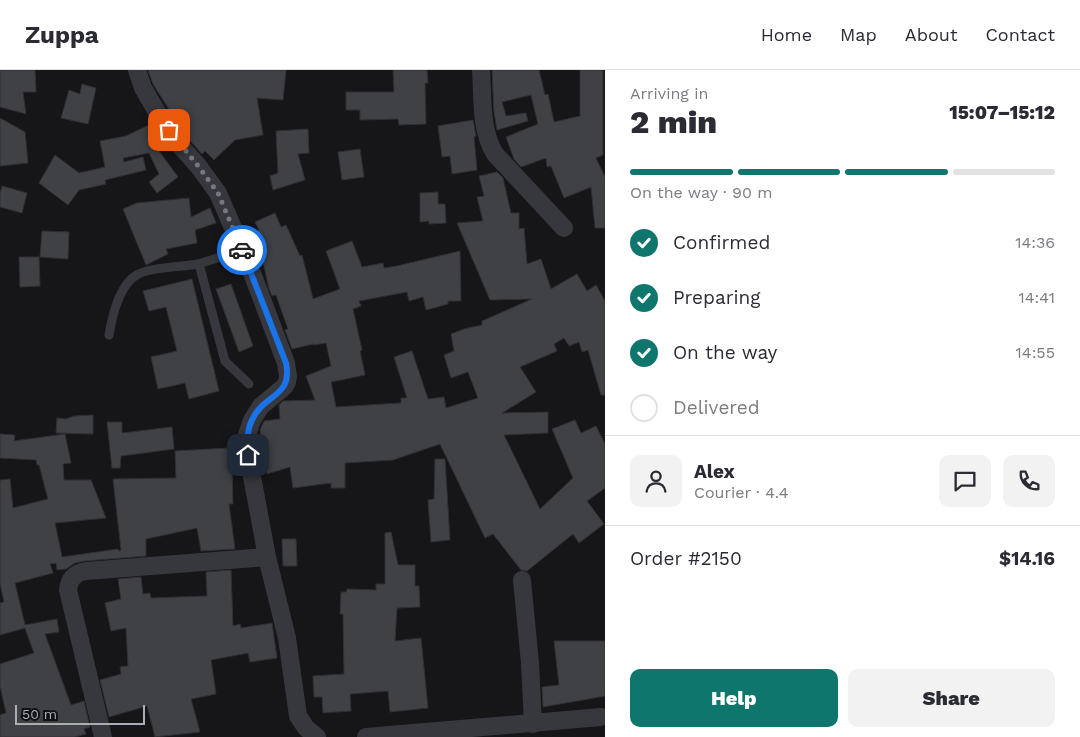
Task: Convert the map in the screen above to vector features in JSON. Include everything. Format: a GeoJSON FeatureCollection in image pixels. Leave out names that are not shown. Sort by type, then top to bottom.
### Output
{"type":"FeatureCollection","features":[{"type":"Feature","properties":{"kind":"street"},"geometry":{"type":"LineString","coordinates":[[137,70],[143,88],[177,142],[218,193],[286,363],[288,376],[284,387],[261,406],[252,420],[247,435],[248,455],[267,558],[287,638],[298,716],[306,728],[317,737]]}},
{"type":"Feature","properties":{"kind":"street"},"geometry":{"type":"LineString","coordinates":[[481,70],[485,132],[488,144],[494,154],[564,228]]}},
{"type":"Feature","properties":{"kind":"street"},"geometry":{"type":"LineString","coordinates":[[103,737],[68,590],[69,584],[75,575],[86,571],[267,558]]}},
{"type":"Feature","properties":{"kind":"street"},"geometry":{"type":"LineString","coordinates":[[522,580],[530,663],[533,724]]}},
{"type":"Feature","properties":{"kind":"street"},"geometry":{"type":"LineString","coordinates":[[366,737],[456,734],[601,717]]}},
{"type":"Feature","properties":{"kind":"lane"},"geometry":{"type":"LineString","coordinates":[[109,334],[112,317],[126,285],[136,275],[199,264],[242,250]]}},
{"type":"Feature","properties":{"kind":"lane"},"geometry":{"type":"LineString","coordinates":[[199,264],[225,361],[249,384]]}},
{"type":"Feature","properties":{"kind":"building"},"geometry":{"type":"Polygon","coordinates":[[[0,70],[35,70],[36,92],[23,92],[26,114],[0,107],[0,70]]]}},
{"type":"Feature","properties":{"kind":"building"},"geometry":{"type":"Polygon","coordinates":[[[148,70],[286,70],[283,100],[257,98],[263,135],[235,140],[214,160],[205,151],[202,154],[185,135],[153,84],[148,70]]]}},
{"type":"Feature","properties":{"kind":"building"},"geometry":{"type":"Polygon","coordinates":[[[393,70],[427,70],[428,83],[425,83],[426,124],[399,125],[398,119],[360,120],[360,110],[346,110],[346,92],[394,92],[393,70]]]}},
{"type":"Feature","properties":{"kind":"building"},"geometry":{"type":"Polygon","coordinates":[[[492,70],[539,70],[545,95],[548,94],[554,122],[580,116],[580,70],[603,70],[603,155],[596,158],[605,177],[605,228],[595,228],[591,187],[564,198],[551,166],[547,167],[546,158],[521,167],[514,159],[506,137],[538,124],[531,95],[502,102],[506,116],[526,113],[528,121],[497,130],[492,70]]]}},
{"type":"Feature","properties":{"kind":"building"},"geometry":{"type":"Polygon","coordinates":[[[82,84],[96,88],[88,124],[61,118],[69,90],[80,94],[82,84]]]}},
{"type":"Feature","properties":{"kind":"building"},"geometry":{"type":"Polygon","coordinates":[[[0,118],[25,132],[28,163],[0,166],[0,118]]]}},
{"type":"Feature","properties":{"kind":"building"},"geometry":{"type":"Polygon","coordinates":[[[473,120],[476,136],[474,137],[477,170],[452,174],[450,156],[442,157],[438,126],[473,120]]]}},
{"type":"Feature","properties":{"kind":"building"},"geometry":{"type":"Polygon","coordinates":[[[151,124],[168,147],[159,151],[178,177],[157,193],[149,182],[159,174],[149,153],[123,158],[124,162],[143,157],[146,170],[105,180],[106,184],[79,190],[68,205],[39,183],[55,155],[79,173],[105,167],[100,141],[126,136],[151,124]]]}},
{"type":"Feature","properties":{"kind":"building"},"geometry":{"type":"Polygon","coordinates":[[[308,129],[309,153],[298,154],[305,180],[273,190],[270,176],[278,173],[276,131],[308,129]]]}},
{"type":"Feature","properties":{"kind":"building"},"geometry":{"type":"Polygon","coordinates":[[[360,149],[364,177],[342,180],[338,152],[360,149]]]}},
{"type":"Feature","properties":{"kind":"building"},"geometry":{"type":"Polygon","coordinates":[[[497,172],[503,178],[511,213],[519,213],[519,229],[524,228],[527,264],[541,259],[551,289],[577,274],[587,291],[596,285],[605,301],[605,395],[601,395],[588,350],[582,352],[579,342],[569,346],[564,338],[554,344],[557,351],[520,367],[536,392],[502,413],[548,412],[548,433],[504,435],[540,509],[573,478],[552,429],[575,420],[581,433],[596,426],[605,444],[605,488],[587,501],[604,524],[579,543],[573,534],[527,571],[521,570],[493,534],[485,538],[440,444],[393,460],[345,463],[345,488],[331,488],[331,483],[293,488],[290,467],[267,474],[260,430],[264,421],[280,419],[279,405],[283,401],[315,400],[306,376],[331,366],[326,343],[292,349],[285,330],[288,329],[276,295],[272,296],[269,289],[256,231],[259,230],[255,222],[275,213],[281,227],[286,225],[300,256],[302,255],[313,299],[340,289],[326,251],[352,241],[362,267],[383,263],[384,268],[397,266],[460,251],[461,301],[448,301],[448,304],[426,310],[423,297],[409,301],[407,292],[359,301],[361,306],[353,309],[362,350],[360,351],[365,375],[331,382],[336,407],[401,403],[401,398],[407,398],[394,357],[412,351],[428,399],[444,397],[446,408],[478,398],[468,372],[451,378],[444,355],[454,351],[451,334],[482,325],[482,321],[532,299],[490,300],[457,223],[483,221],[477,197],[484,196],[479,176],[497,172]]]}},
{"type":"Feature","properties":{"kind":"building"},"geometry":{"type":"Polygon","coordinates":[[[2,186],[27,193],[22,213],[0,207],[2,186]]]}},
{"type":"Feature","properties":{"kind":"building"},"geometry":{"type":"Polygon","coordinates":[[[438,192],[438,204],[445,204],[446,223],[429,224],[429,221],[420,222],[420,193],[438,192]]]}},
{"type":"Feature","properties":{"kind":"building"},"geometry":{"type":"Polygon","coordinates":[[[189,198],[191,217],[210,208],[216,223],[195,230],[197,243],[166,249],[168,254],[146,265],[123,209],[137,203],[189,198]]]}},
{"type":"Feature","properties":{"kind":"building"},"geometry":{"type":"Polygon","coordinates":[[[42,231],[69,232],[68,259],[40,257],[42,231]]]}},
{"type":"Feature","properties":{"kind":"building"},"geometry":{"type":"Polygon","coordinates":[[[19,257],[39,257],[40,286],[20,287],[19,257]]]}},
{"type":"Feature","properties":{"kind":"building"},"geometry":{"type":"Polygon","coordinates":[[[192,279],[219,391],[189,399],[185,383],[158,389],[151,357],[177,351],[166,307],[149,311],[143,291],[192,279]]]}},
{"type":"Feature","properties":{"kind":"building"},"geometry":{"type":"Polygon","coordinates":[[[231,284],[253,346],[239,352],[216,289],[231,284]]]}},
{"type":"Feature","properties":{"kind":"building"},"geometry":{"type":"Polygon","coordinates":[[[93,415],[93,434],[56,433],[57,418],[66,419],[74,416],[93,415]]]}},
{"type":"Feature","properties":{"kind":"building"},"geometry":{"type":"Polygon","coordinates":[[[107,422],[122,422],[122,433],[172,427],[174,449],[121,456],[120,468],[112,468],[107,422]]]}},
{"type":"Feature","properties":{"kind":"building"},"geometry":{"type":"Polygon","coordinates":[[[0,434],[15,435],[14,441],[65,434],[71,463],[63,464],[64,480],[91,480],[106,518],[55,523],[62,557],[121,550],[113,479],[176,478],[175,451],[228,448],[229,468],[232,468],[233,504],[229,504],[235,549],[201,551],[197,528],[146,539],[146,556],[84,561],[75,563],[66,569],[57,570],[56,563],[50,564],[53,573],[15,583],[25,625],[57,619],[59,632],[45,634],[71,705],[84,701],[90,727],[84,729],[86,734],[75,737],[0,737],[0,715],[6,713],[0,686],[0,664],[34,653],[25,628],[0,635],[0,603],[4,602],[0,583],[0,480],[10,479],[13,508],[48,499],[36,460],[0,458],[0,434]]]}},
{"type":"Feature","properties":{"kind":"building"},"geometry":{"type":"Polygon","coordinates":[[[435,459],[445,459],[450,540],[431,542],[428,500],[434,499],[435,459]]]}},
{"type":"Feature","properties":{"kind":"building"},"geometry":{"type":"Polygon","coordinates":[[[391,532],[398,565],[415,565],[415,586],[419,586],[420,607],[397,608],[395,641],[421,638],[428,708],[390,712],[388,691],[350,694],[351,711],[323,713],[322,697],[314,697],[313,676],[344,674],[343,614],[340,614],[341,592],[346,592],[347,589],[376,590],[376,584],[385,584],[385,533],[391,532]]]}},
{"type":"Feature","properties":{"kind":"building"},"geometry":{"type":"Polygon","coordinates":[[[282,539],[296,539],[297,566],[283,566],[282,539]]]}},
{"type":"Feature","properties":{"kind":"building"},"geometry":{"type":"Polygon","coordinates":[[[231,570],[233,626],[240,624],[241,628],[272,623],[277,658],[250,662],[248,653],[211,660],[216,694],[191,699],[200,732],[155,737],[147,706],[109,717],[100,680],[121,674],[120,667],[128,666],[126,628],[111,631],[105,603],[121,599],[118,579],[141,577],[143,594],[150,593],[151,598],[207,596],[206,572],[231,570]]]}},
{"type":"Feature","properties":{"kind":"building"},"geometry":{"type":"Polygon","coordinates":[[[554,641],[605,641],[605,696],[543,707],[542,687],[559,685],[554,641]]]}},
{"type":"Feature","properties":{"kind":"way so far"},"geometry":{"type":"LineString","coordinates":[[169,130],[218,193],[242,250]]}},
{"type":"Feature","properties":{"kind":"route"},"geometry":{"type":"LineString","coordinates":[[242,250],[286,363],[288,376],[284,387],[261,406],[252,420],[247,435],[248,455]]}}]}
